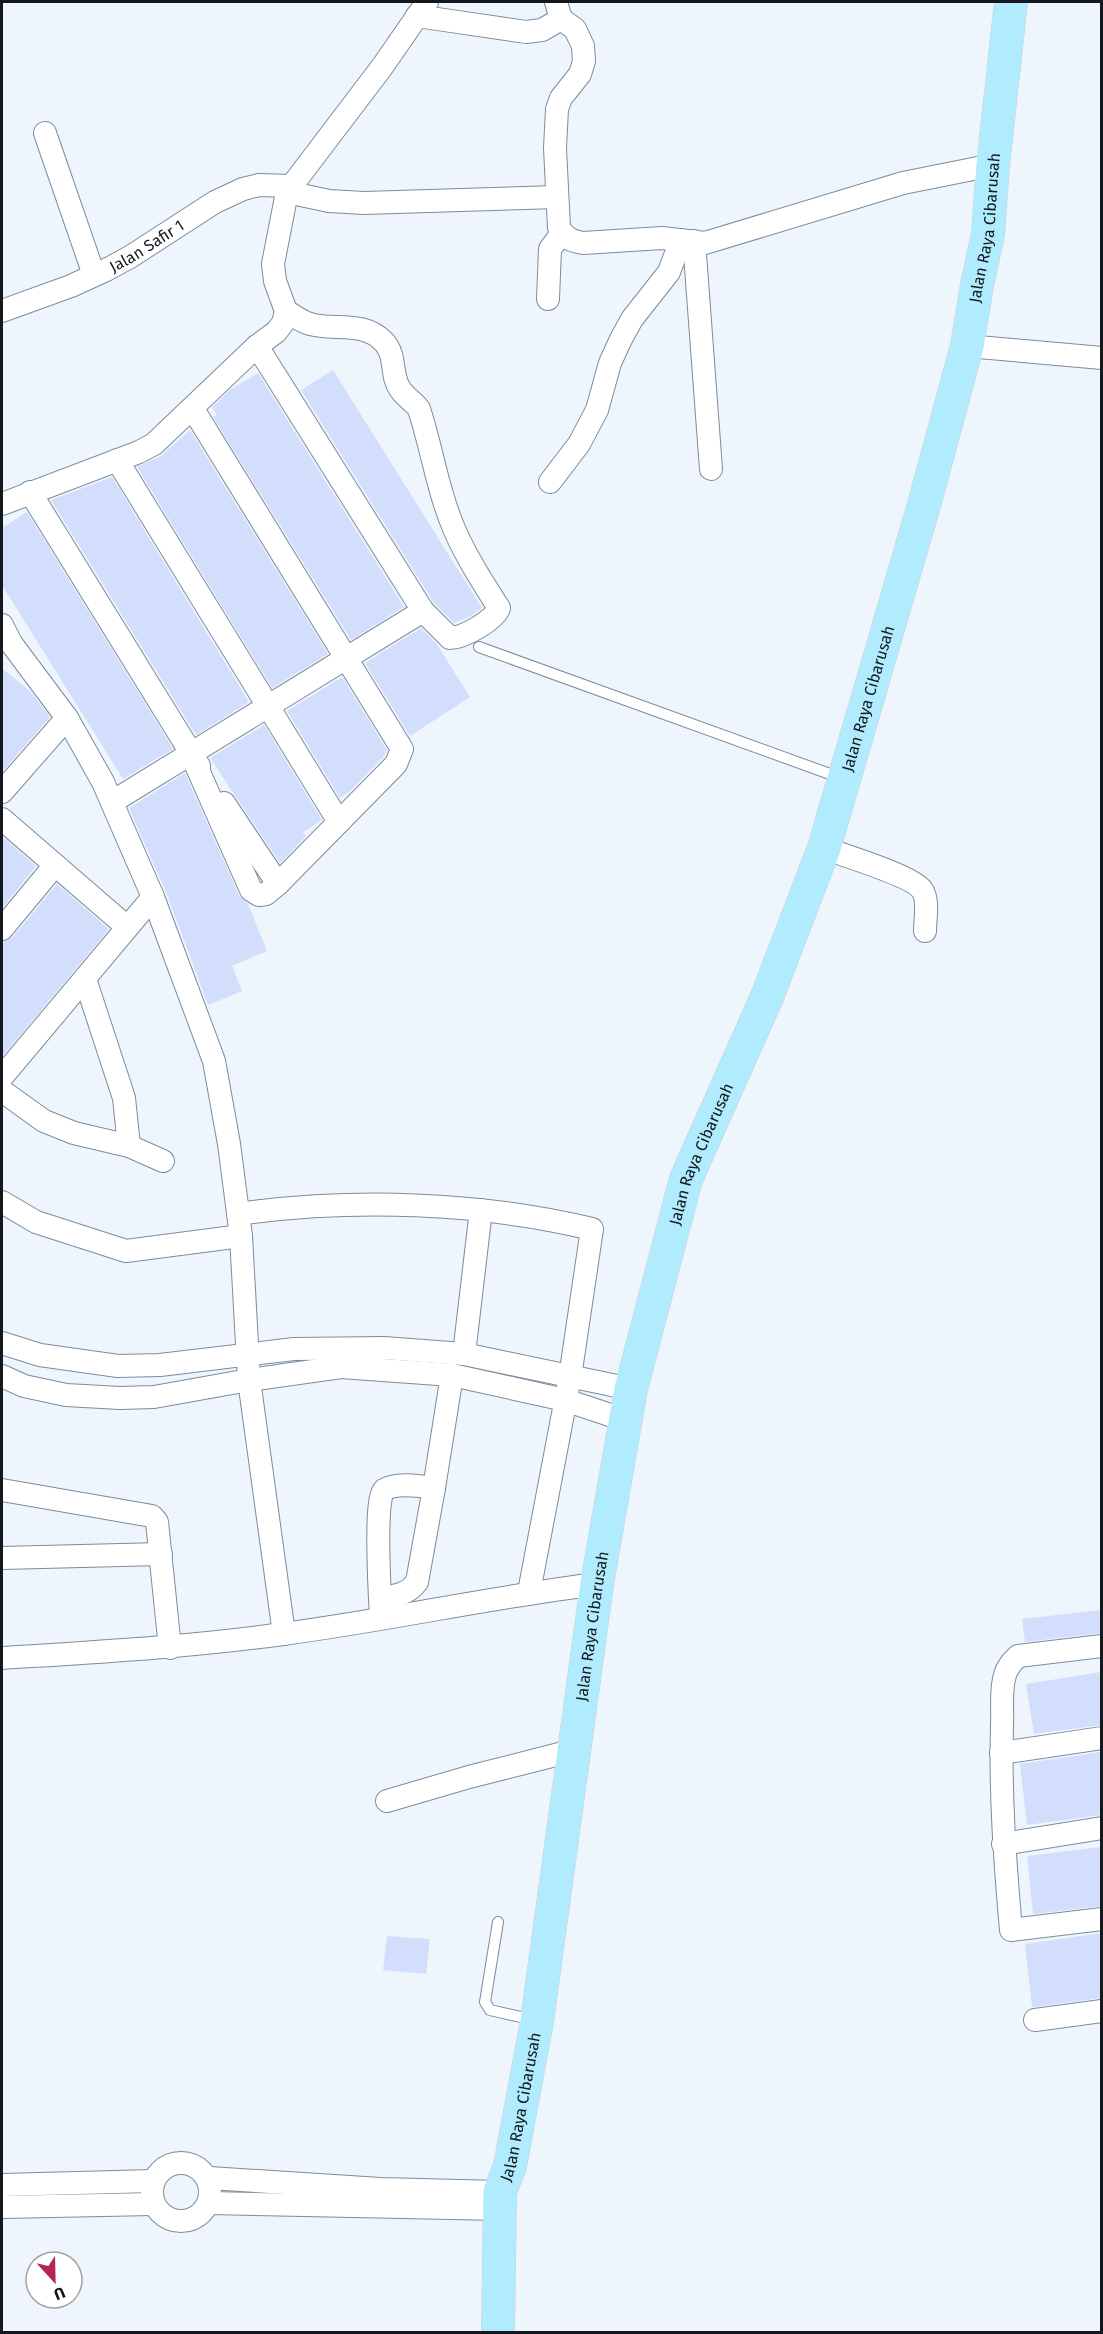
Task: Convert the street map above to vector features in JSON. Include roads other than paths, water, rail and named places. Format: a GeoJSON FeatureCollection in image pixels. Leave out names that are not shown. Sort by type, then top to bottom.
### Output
{"type":"FeatureCollection","features":[{"type":"Feature","properties":{"kind":"main road","name":"Jalan Raya Cibarusah"},"geometry":{"type":"LineString","coordinates":[[498,2332],[500,2200],[510,2166],[537,2021],[597,1584],[628,1405],[686,1179],[767,997],[824,848],[924,506],[967,346],[988,234],[993,165],[1011,2]]}},
{"type":"Feature","properties":{"kind":"street"},"geometry":{"type":"LineString","coordinates":[[2,504],[154,444],[257,346],[276,332],[283,323],[286,311],[275,281],[273,264],[288,189],[382,68],[422,9],[526,32],[542,30],[559,10],[574,29],[583,46],[584,61],[580,74],[561,98],[557,109],[555,148],[559,228],[573,241],[583,243],[662,238],[705,243],[903,183],[993,165]]}},
{"type":"Feature","properties":{"kind":"street"},"geometry":{"type":"LineString","coordinates":[[45,133],[94,275]]}},
{"type":"Feature","properties":{"kind":"street","name":"Jalan Safir 1"},"geometry":{"type":"LineString","coordinates":[[2,311],[94,275],[130,257],[215,202],[243,189],[259,185],[288,189],[328,201],[364,203],[557,197]]}},
{"type":"Feature","properties":{"kind":"street"},"geometry":{"type":"LineString","coordinates":[[548,299],[550,249],[562,233]]}},
{"type":"Feature","properties":{"kind":"street"},"geometry":{"type":"LineString","coordinates":[[687,241],[711,469]]}},
{"type":"Feature","properties":{"kind":"street"},"geometry":{"type":"LineString","coordinates":[[550,482],[579,444],[597,410],[610,363],[632,319],[669,272],[687,241]]}},
{"type":"Feature","properties":{"kind":"street"},"geometry":{"type":"LineString","coordinates":[[257,346],[423,611],[450,638],[458,638],[496,614],[499,608],[470,563],[454,528],[419,409],[400,389],[392,353],[384,342],[371,332],[351,326],[309,324],[286,311]]}},
{"type":"Feature","properties":{"kind":"street"},"geometry":{"type":"LineString","coordinates":[[967,346],[1101,358]]}},
{"type":"Feature","properties":{"kind":"street"},"geometry":{"type":"LineString","coordinates":[[30,492],[191,754],[251,890],[259,895],[266,894],[396,764],[402,749],[193,409]]}},
{"type":"Feature","properties":{"kind":"street"},"geometry":{"type":"LineString","coordinates":[[117,460],[339,822]]}},
{"type":"Feature","properties":{"kind":"street"},"geometry":{"type":"LineString","coordinates":[[112,802],[423,611]]}},
{"type":"Feature","properties":{"kind":"street"},"geometry":{"type":"LineString","coordinates":[[5,641],[67,718],[91,757],[153,897],[214,1061],[229,1144],[239,1225],[249,1380],[284,1634]]}},
{"type":"Feature","properties":{"kind":"street"},"geometry":{"type":"LineString","coordinates":[[2,792],[67,718]]}},
{"type":"Feature","properties":{"kind":"street"},"geometry":{"type":"LineString","coordinates":[[2,819],[127,927]]}},
{"type":"Feature","properties":{"kind":"street"},"geometry":{"type":"LineString","coordinates":[[824,848],[890,872],[923,890],[925,931]]}},
{"type":"Feature","properties":{"kind":"street"},"geometry":{"type":"LineString","coordinates":[[2,929],[55,865]]}},
{"type":"Feature","properties":{"kind":"street"},"geometry":{"type":"LineString","coordinates":[[2,1077],[153,897]]}},
{"type":"Feature","properties":{"kind":"street"},"geometry":{"type":"LineString","coordinates":[[85,979],[124,1098],[129,1146]]}},
{"type":"Feature","properties":{"kind":"street"},"geometry":{"type":"LineString","coordinates":[[2,1091],[44,1121],[74,1133],[129,1146],[164,1161]]}},
{"type":"Feature","properties":{"kind":"street"},"geometry":{"type":"LineString","coordinates":[[2,1202],[36,1222],[126,1251],[239,1225],[287,1207],[388,1206],[481,1209],[543,1217],[592,1228],[570,1377],[529,1592]]}},
{"type":"Feature","properties":{"kind":"street"},"geometry":{"type":"LineString","coordinates":[[464,1354],[481,1209]]}},
{"type":"Feature","properties":{"kind":"street"},"geometry":{"type":"LineString","coordinates":[[2,1342],[40,1354],[118,1366],[160,1365],[294,1349],[384,1348],[464,1354],[570,1377],[628,1405]]}},
{"type":"Feature","properties":{"kind":"street"},"geometry":{"type":"LineString","coordinates":[[2,1376],[24,1386],[66,1395],[120,1398],[154,1397],[341,1367],[452,1375],[565,1400],[628,1405]]}},
{"type":"Feature","properties":{"kind":"street"},"geometry":{"type":"LineString","coordinates":[[380,1608],[411,1590],[417,1582],[452,1375]]}},
{"type":"Feature","properties":{"kind":"street"},"geometry":{"type":"LineString","coordinates":[[380,1608],[378,1514],[380,1494],[385,1489],[398,1486],[434,1488]]}},
{"type":"Feature","properties":{"kind":"street"},"geometry":{"type":"LineString","coordinates":[[2,1490],[152,1516],[157,1522],[170,1648]]}},
{"type":"Feature","properties":{"kind":"street"},"geometry":{"type":"LineString","coordinates":[[2,1558],[161,1554]]}},
{"type":"Feature","properties":{"kind":"street"},"geometry":{"type":"LineString","coordinates":[[2,1658],[170,1648],[284,1634],[380,1608],[597,1584]]}},
{"type":"Feature","properties":{"kind":"street"},"geometry":{"type":"LineString","coordinates":[[1101,1646],[1018,1656],[1009,1665],[1004,1687],[1002,1753],[1003,1844],[1011,1930],[1101,1919]]}},
{"type":"Feature","properties":{"kind":"street"},"geometry":{"type":"LineString","coordinates":[[1002,1753],[1101,1738]]}},
{"type":"Feature","properties":{"kind":"street"},"geometry":{"type":"LineString","coordinates":[[387,1801],[487,1772],[575,1750]]}},
{"type":"Feature","properties":{"kind":"street"},"geometry":{"type":"LineString","coordinates":[[1003,1844],[1101,1828]]}},
{"type":"Feature","properties":{"kind":"street"},"geometry":{"type":"LineString","coordinates":[[1035,2020],[1101,2011]]}},
{"type":"Feature","properties":{"kind":"street"},"geometry":{"type":"LineString","coordinates":[[181,2162],[197,2167],[208,2178],[211,2192],[209,2203],[201,2214],[188,2221],[174,2221],[162,2215],[153,2204],[151,2192],[153,2181],[164,2168],[181,2162]]}},
{"type":"Feature","properties":{"kind":"street"},"geometry":{"type":"LineString","coordinates":[[208,2178],[381,2188],[500,2200]]}},
{"type":"Feature","properties":{"kind":"street"},"geometry":{"type":"LineString","coordinates":[[2,2185],[153,2181]]}},
{"type":"Feature","properties":{"kind":"street"},"geometry":{"type":"LineString","coordinates":[[209,2203],[500,2200]]}},
{"type":"Feature","properties":{"kind":"street"},"geometry":{"type":"LineString","coordinates":[[2,2207],[153,2204]]}},
{"type":"Feature","properties":{"kind":"lane"},"geometry":{"type":"LineString","coordinates":[[479,647],[844,779]]}},
{"type":"Feature","properties":{"kind":"lane"},"geometry":{"type":"LineString","coordinates":[[498,1922],[485,2002],[490,2010],[537,2021]]}}]}
